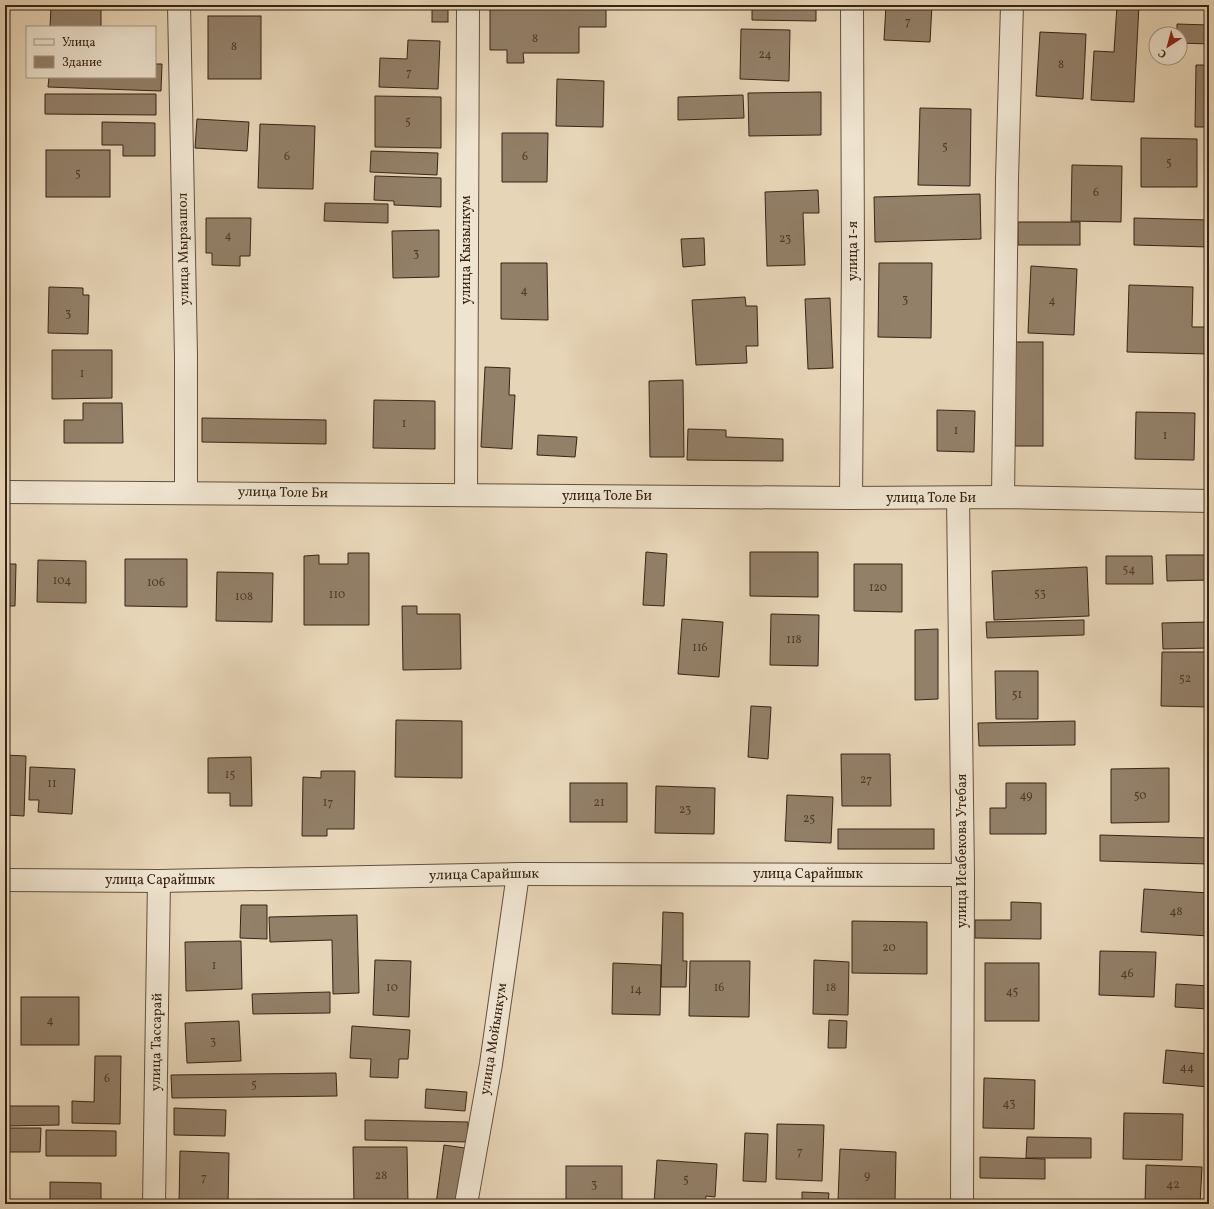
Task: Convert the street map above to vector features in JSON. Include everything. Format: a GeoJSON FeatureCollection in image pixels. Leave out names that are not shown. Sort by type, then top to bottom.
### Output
{"type":"FeatureCollection","features":[{"type":"Feature","properties":{"kind":"street","name":"улица Мырзашол"},"geometry":{"type":"LineString","coordinates":[[179,5],[186,356],[186,493]]}},
{"type":"Feature","properties":{"kind":"street","name":"улица Кызылкум"},"geometry":{"type":"LineString","coordinates":[[466,495],[468,5]]}},
{"type":"Feature","properties":{"kind":"street","name":"улица 1-я"},"geometry":{"type":"LineString","coordinates":[[851,498],[853,266],[852,5]]}},
{"type":"Feature","properties":{"kind":"street"},"geometry":{"type":"LineString","coordinates":[[1002,497],[1006,179],[1012,5]]}},
{"type":"Feature","properties":{"kind":"street","name":"улица Толе Би"},"geometry":{"type":"LineString","coordinates":[[5,492],[851,498],[1002,497],[1209,501]]}},
{"type":"Feature","properties":{"kind":"street","name":"улица Исабекова Утебая"},"geometry":{"type":"LineString","coordinates":[[958,498],[963,875],[962,1204]]}},
{"type":"Feature","properties":{"kind":"street","name":"улица Сарайшык"},"geometry":{"type":"LineString","coordinates":[[5,880],[159,881],[518,874],[963,875]]}},
{"type":"Feature","properties":{"kind":"street","name":"улица Мойынкум"},"geometry":{"type":"LineString","coordinates":[[466,1204],[491,1064],[518,874]]}},
{"type":"Feature","properties":{"kind":"street","name":"улица Тассарай"},"geometry":{"type":"LineString","coordinates":[[154,1204],[159,881]]}},
{"type":"Feature","properties":{"kind":"building"},"geometry":{"type":"Polygon","coordinates":[[[432,5],[448,5],[448,22],[432,22],[432,5]]]}},
{"type":"Feature","properties":{"kind":"building"},"geometry":{"type":"Polygon","coordinates":[[[746,5],[816,5],[816,21],[752,20],[752,7],[746,7],[746,5]]]}},
{"type":"Feature","properties":{"kind":"building"},"geometry":{"type":"Polygon","coordinates":[[[886,5],[932,5],[930,42],[884,40],[886,5]]]}},
{"type":"Feature","properties":{"kind":"building"},"geometry":{"type":"Polygon","coordinates":[[[1117,5],[1139,5],[1134,102],[1091,100],[1094,51],[1114,52],[1117,5]]]}},
{"type":"Feature","properties":{"kind":"building"},"geometry":{"type":"Polygon","coordinates":[[[490,6],[606,6],[606,27],[579,27],[579,53],[523,53],[524,63],[507,63],[507,50],[490,50],[490,6]]]}},
{"type":"Feature","properties":{"kind":"building"},"geometry":{"type":"Polygon","coordinates":[[[51,7],[101,8],[101,26],[50,26],[51,7]]]}},
{"type":"Feature","properties":{"kind":"building"},"geometry":{"type":"Polygon","coordinates":[[[208,16],[261,16],[261,79],[208,79],[208,16]]]}},
{"type":"Feature","properties":{"kind":"building"},"geometry":{"type":"Polygon","coordinates":[[[1177,24],[1209,25],[1209,44],[1188,43],[1188,26],[1177,26],[1177,24]]]}},
{"type":"Feature","properties":{"kind":"building"},"geometry":{"type":"Polygon","coordinates":[[[741,29],[790,30],[789,81],[740,79],[741,29]]]}},
{"type":"Feature","properties":{"kind":"building"},"geometry":{"type":"Polygon","coordinates":[[[1040,32],[1086,34],[1083,99],[1036,96],[1040,32]]]}},
{"type":"Feature","properties":{"kind":"building"},"geometry":{"type":"Polygon","coordinates":[[[408,40],[440,41],[438,89],[379,87],[380,58],[407,59],[408,40]]]}},
{"type":"Feature","properties":{"kind":"building"},"geometry":{"type":"Polygon","coordinates":[[[156,64],[162,64],[161,91],[48,87],[49,78],[156,78],[156,64]]]}},
{"type":"Feature","properties":{"kind":"building"},"geometry":{"type":"Polygon","coordinates":[[[1196,65],[1209,65],[1209,127],[1195,127],[1196,65]]]}},
{"type":"Feature","properties":{"kind":"building"},"geometry":{"type":"Polygon","coordinates":[[[557,79],[604,81],[603,127],[556,126],[557,79]]]}},
{"type":"Feature","properties":{"kind":"building"},"geometry":{"type":"Polygon","coordinates":[[[821,92],[821,135],[749,136],[748,93],[821,92]]]}},
{"type":"Feature","properties":{"kind":"building"},"geometry":{"type":"Polygon","coordinates":[[[45,94],[156,94],[156,115],[45,114],[45,94]]]}},
{"type":"Feature","properties":{"kind":"building"},"geometry":{"type":"Polygon","coordinates":[[[743,95],[744,118],[678,120],[678,97],[743,95]]]}},
{"type":"Feature","properties":{"kind":"building"},"geometry":{"type":"Polygon","coordinates":[[[375,96],[441,97],[441,148],[375,147],[375,96]]]}},
{"type":"Feature","properties":{"kind":"building"},"geometry":{"type":"Polygon","coordinates":[[[920,108],[971,109],[970,186],[918,185],[920,108]]]}},
{"type":"Feature","properties":{"kind":"building"},"geometry":{"type":"Polygon","coordinates":[[[197,119],[249,122],[247,151],[195,148],[197,119]]]}},
{"type":"Feature","properties":{"kind":"building"},"geometry":{"type":"Polygon","coordinates":[[[102,122],[155,123],[155,156],[123,156],[123,145],[102,145],[102,122]]]}},
{"type":"Feature","properties":{"kind":"building"},"geometry":{"type":"Polygon","coordinates":[[[260,124],[315,126],[313,189],[258,188],[260,124]]]}},
{"type":"Feature","properties":{"kind":"building"},"geometry":{"type":"Polygon","coordinates":[[[502,133],[548,133],[547,182],[502,182],[502,133]]]}},
{"type":"Feature","properties":{"kind":"building"},"geometry":{"type":"Polygon","coordinates":[[[1141,138],[1197,139],[1197,187],[1141,187],[1141,138]]]}},
{"type":"Feature","properties":{"kind":"building"},"geometry":{"type":"Polygon","coordinates":[[[46,150],[110,150],[110,197],[46,197],[46,150]]]}},
{"type":"Feature","properties":{"kind":"building"},"geometry":{"type":"Polygon","coordinates":[[[371,151],[438,153],[437,175],[370,172],[371,151]]]}},
{"type":"Feature","properties":{"kind":"building"},"geometry":{"type":"Polygon","coordinates":[[[1072,165],[1122,166],[1121,222],[1071,221],[1072,165]]]}},
{"type":"Feature","properties":{"kind":"building"},"geometry":{"type":"Polygon","coordinates":[[[375,176],[441,178],[441,207],[394,205],[394,201],[374,200],[375,176]]]}},
{"type":"Feature","properties":{"kind":"building"},"geometry":{"type":"Polygon","coordinates":[[[818,190],[819,213],[803,213],[805,265],[767,266],[765,192],[818,190]]]}},
{"type":"Feature","properties":{"kind":"building"},"geometry":{"type":"Polygon","coordinates":[[[980,194],[981,239],[875,242],[874,197],[980,194]]]}},
{"type":"Feature","properties":{"kind":"building"},"geometry":{"type":"Polygon","coordinates":[[[325,203],[388,204],[388,223],[324,221],[325,203]]]}},
{"type":"Feature","properties":{"kind":"building"},"geometry":{"type":"Polygon","coordinates":[[[206,218],[251,218],[250,256],[240,256],[240,266],[212,265],[212,253],[206,253],[206,218]]]}},
{"type":"Feature","properties":{"kind":"building"},"geometry":{"type":"Polygon","coordinates":[[[1134,218],[1209,220],[1209,247],[1134,245],[1134,218]]]}},
{"type":"Feature","properties":{"kind":"building"},"geometry":{"type":"Polygon","coordinates":[[[1018,222],[1080,222],[1080,245],[1018,245],[1018,222]]]}},
{"type":"Feature","properties":{"kind":"building"},"geometry":{"type":"Polygon","coordinates":[[[439,230],[439,277],[393,278],[392,231],[439,230]]]}},
{"type":"Feature","properties":{"kind":"building"},"geometry":{"type":"Polygon","coordinates":[[[704,238],[705,265],[683,267],[681,239],[704,238]]]}},
{"type":"Feature","properties":{"kind":"building"},"geometry":{"type":"Polygon","coordinates":[[[501,263],[547,263],[548,320],[501,319],[501,263]]]}},
{"type":"Feature","properties":{"kind":"building"},"geometry":{"type":"Polygon","coordinates":[[[879,263],[932,263],[931,338],[878,337],[879,263]]]}},
{"type":"Feature","properties":{"kind":"building"},"geometry":{"type":"Polygon","coordinates":[[[1031,266],[1077,269],[1074,335],[1028,333],[1031,266]]]}},
{"type":"Feature","properties":{"kind":"building"},"geometry":{"type":"Polygon","coordinates":[[[1129,285],[1193,287],[1192,327],[1209,327],[1209,354],[1127,352],[1129,285]]]}},
{"type":"Feature","properties":{"kind":"building"},"geometry":{"type":"Polygon","coordinates":[[[49,287],[83,288],[83,295],[89,295],[88,334],[48,333],[49,287]]]}},
{"type":"Feature","properties":{"kind":"building"},"geometry":{"type":"Polygon","coordinates":[[[745,297],[746,306],[757,306],[758,346],[746,346],[747,363],[696,365],[692,300],[745,297]]]}},
{"type":"Feature","properties":{"kind":"building"},"geometry":{"type":"Polygon","coordinates":[[[830,298],[833,368],[808,369],[805,299],[830,298]]]}},
{"type":"Feature","properties":{"kind":"building"},"geometry":{"type":"Polygon","coordinates":[[[1015,342],[1043,342],[1043,446],[1015,446],[1015,342]]]}},
{"type":"Feature","properties":{"kind":"building"},"geometry":{"type":"Polygon","coordinates":[[[52,350],[112,350],[112,398],[52,399],[52,350]]]}},
{"type":"Feature","properties":{"kind":"building"},"geometry":{"type":"Polygon","coordinates":[[[485,367],[510,368],[509,395],[515,395],[512,449],[481,447],[485,367]]]}},
{"type":"Feature","properties":{"kind":"building"},"geometry":{"type":"Polygon","coordinates":[[[683,380],[684,457],[650,457],[649,381],[683,380]]]}},
{"type":"Feature","properties":{"kind":"building"},"geometry":{"type":"Polygon","coordinates":[[[374,400],[435,401],[435,449],[373,448],[374,400]]]}},
{"type":"Feature","properties":{"kind":"building"},"geometry":{"type":"Polygon","coordinates":[[[83,403],[122,403],[123,443],[64,443],[64,420],[83,420],[83,403]]]}},
{"type":"Feature","properties":{"kind":"building"},"geometry":{"type":"Polygon","coordinates":[[[937,410],[975,411],[974,452],[937,451],[937,410]]]}},
{"type":"Feature","properties":{"kind":"building"},"geometry":{"type":"Polygon","coordinates":[[[1136,412],[1195,413],[1194,460],[1135,459],[1136,412]]]}},
{"type":"Feature","properties":{"kind":"building"},"geometry":{"type":"Polygon","coordinates":[[[202,418],[326,420],[326,444],[202,442],[202,418]]]}},
{"type":"Feature","properties":{"kind":"building"},"geometry":{"type":"Polygon","coordinates":[[[688,429],[726,430],[726,437],[783,439],[783,461],[687,460],[688,429]]]}},
{"type":"Feature","properties":{"kind":"building"},"geometry":{"type":"Polygon","coordinates":[[[538,435],[577,437],[575,457],[537,455],[538,435]]]}},
{"type":"Feature","properties":{"kind":"building"},"geometry":{"type":"Polygon","coordinates":[[[646,552],[667,554],[664,606],[643,605],[646,552]]]}},
{"type":"Feature","properties":{"kind":"building"},"geometry":{"type":"Polygon","coordinates":[[[750,552],[818,552],[818,597],[750,596],[750,552]]]}},
{"type":"Feature","properties":{"kind":"building"},"geometry":{"type":"Polygon","coordinates":[[[348,553],[369,553],[369,625],[304,625],[304,556],[319,555],[319,564],[348,564],[348,553]]]}},
{"type":"Feature","properties":{"kind":"building"},"geometry":{"type":"Polygon","coordinates":[[[1166,555],[1209,555],[1209,580],[1167,581],[1166,555]]]}},
{"type":"Feature","properties":{"kind":"building"},"geometry":{"type":"Polygon","coordinates":[[[1106,556],[1152,556],[1153,584],[1106,584],[1106,556]]]}},
{"type":"Feature","properties":{"kind":"building"},"geometry":{"type":"Polygon","coordinates":[[[125,559],[187,559],[187,607],[125,606],[125,559]]]}},
{"type":"Feature","properties":{"kind":"building"},"geometry":{"type":"Polygon","coordinates":[[[38,560],[86,561],[86,603],[37,602],[38,560]]]}},
{"type":"Feature","properties":{"kind":"building"},"geometry":{"type":"Polygon","coordinates":[[[5,564],[16,564],[15,606],[5,606],[5,564]]]}},
{"type":"Feature","properties":{"kind":"building"},"geometry":{"type":"Polygon","coordinates":[[[854,564],[902,564],[902,612],[854,611],[854,564]]]}},
{"type":"Feature","properties":{"kind":"building"},"geometry":{"type":"Polygon","coordinates":[[[1087,567],[1089,616],[994,620],[992,571],[1087,567]]]}},
{"type":"Feature","properties":{"kind":"building"},"geometry":{"type":"Polygon","coordinates":[[[217,572],[273,573],[272,622],[216,621],[217,572]]]}},
{"type":"Feature","properties":{"kind":"building"},"geometry":{"type":"Polygon","coordinates":[[[402,606],[417,606],[417,614],[460,614],[461,669],[403,670],[402,606]]]}},
{"type":"Feature","properties":{"kind":"building"},"geometry":{"type":"Polygon","coordinates":[[[771,614],[819,615],[818,666],[770,665],[771,614]]]}},
{"type":"Feature","properties":{"kind":"building"},"geometry":{"type":"Polygon","coordinates":[[[682,619],[723,622],[719,677],[678,674],[682,619]]]}},
{"type":"Feature","properties":{"kind":"building"},"geometry":{"type":"Polygon","coordinates":[[[1084,620],[1084,635],[987,638],[986,622],[1084,620]]]}},
{"type":"Feature","properties":{"kind":"building"},"geometry":{"type":"Polygon","coordinates":[[[1209,622],[1209,648],[1163,649],[1162,623],[1209,622]]]}},
{"type":"Feature","properties":{"kind":"building"},"geometry":{"type":"Polygon","coordinates":[[[938,629],[938,699],[915,700],[915,630],[938,629]]]}},
{"type":"Feature","properties":{"kind":"building"},"geometry":{"type":"Polygon","coordinates":[[[1162,652],[1209,652],[1209,707],[1161,706],[1162,652]]]}},
{"type":"Feature","properties":{"kind":"building"},"geometry":{"type":"Polygon","coordinates":[[[995,671],[1038,671],[1038,719],[996,719],[995,671]]]}},
{"type":"Feature","properties":{"kind":"building"},"geometry":{"type":"Polygon","coordinates":[[[751,706],[771,707],[768,759],[748,757],[751,706]]]}},
{"type":"Feature","properties":{"kind":"building"},"geometry":{"type":"Polygon","coordinates":[[[396,720],[462,721],[462,778],[395,777],[396,720]]]}},
{"type":"Feature","properties":{"kind":"building"},"geometry":{"type":"Polygon","coordinates":[[[1075,721],[1075,745],[979,746],[978,723],[1075,721]]]}},
{"type":"Feature","properties":{"kind":"building"},"geometry":{"type":"Polygon","coordinates":[[[841,754],[890,754],[891,806],[842,806],[841,754]]]}},
{"type":"Feature","properties":{"kind":"building"},"geometry":{"type":"Polygon","coordinates":[[[5,755],[26,756],[24,816],[7,815],[6,823],[5,823],[5,755]]]}},
{"type":"Feature","properties":{"kind":"building"},"geometry":{"type":"Polygon","coordinates":[[[251,757],[252,806],[230,806],[230,793],[208,793],[208,758],[251,757]]]}},
{"type":"Feature","properties":{"kind":"building"},"geometry":{"type":"Polygon","coordinates":[[[30,767],[75,769],[72,814],[38,812],[39,800],[29,800],[30,767]]]}},
{"type":"Feature","properties":{"kind":"building"},"geometry":{"type":"Polygon","coordinates":[[[1169,768],[1169,822],[1111,823],[1111,769],[1169,768]]]}},
{"type":"Feature","properties":{"kind":"building"},"geometry":{"type":"Polygon","coordinates":[[[321,771],[355,771],[354,829],[327,829],[327,836],[302,836],[303,777],[321,778],[321,771]]]}},
{"type":"Feature","properties":{"kind":"building"},"geometry":{"type":"Polygon","coordinates":[[[570,783],[627,783],[627,822],[570,822],[570,783]]]}},
{"type":"Feature","properties":{"kind":"building"},"geometry":{"type":"Polygon","coordinates":[[[1006,783],[1046,783],[1046,834],[990,834],[990,808],[1006,808],[1006,783]]]}},
{"type":"Feature","properties":{"kind":"building"},"geometry":{"type":"Polygon","coordinates":[[[656,786],[715,788],[714,834],[655,833],[656,786]]]}},
{"type":"Feature","properties":{"kind":"building"},"geometry":{"type":"Polygon","coordinates":[[[787,795],[833,797],[831,843],[785,841],[787,795]]]}},
{"type":"Feature","properties":{"kind":"building"},"geometry":{"type":"Polygon","coordinates":[[[838,829],[934,829],[934,849],[838,849],[838,829]]]}},
{"type":"Feature","properties":{"kind":"building"},"geometry":{"type":"Polygon","coordinates":[[[1100,835],[1209,838],[1209,864],[1100,861],[1100,835]]]}},
{"type":"Feature","properties":{"kind":"building"},"geometry":{"type":"Polygon","coordinates":[[[1144,889],[1209,893],[1209,936],[1141,932],[1144,889]]]}},
{"type":"Feature","properties":{"kind":"building"},"geometry":{"type":"Polygon","coordinates":[[[1011,902],[1041,903],[1041,939],[975,938],[975,920],[1011,920],[1011,902]]]}},
{"type":"Feature","properties":{"kind":"building"},"geometry":{"type":"Polygon","coordinates":[[[241,905],[267,905],[267,939],[240,938],[241,905]]]}},
{"type":"Feature","properties":{"kind":"building"},"geometry":{"type":"Polygon","coordinates":[[[663,912],[683,913],[683,961],[687,961],[686,987],[661,987],[663,912]]]}},
{"type":"Feature","properties":{"kind":"building"},"geometry":{"type":"Polygon","coordinates":[[[357,915],[359,993],[333,994],[332,940],[270,942],[269,917],[357,915]]]}},
{"type":"Feature","properties":{"kind":"building"},"geometry":{"type":"Polygon","coordinates":[[[852,921],[927,922],[927,974],[852,973],[852,921]]]}},
{"type":"Feature","properties":{"kind":"building"},"geometry":{"type":"Polygon","coordinates":[[[241,941],[242,989],[186,991],[185,942],[241,941]]]}},
{"type":"Feature","properties":{"kind":"building"},"geometry":{"type":"Polygon","coordinates":[[[1100,951],[1156,952],[1154,997],[1099,995],[1100,951]]]}},
{"type":"Feature","properties":{"kind":"building"},"geometry":{"type":"Polygon","coordinates":[[[375,960],[411,961],[409,1017],[373,1015],[375,960]]]}},
{"type":"Feature","properties":{"kind":"building"},"geometry":{"type":"Polygon","coordinates":[[[814,960],[849,962],[848,1015],[813,1014],[814,960]]]}},
{"type":"Feature","properties":{"kind":"building"},"geometry":{"type":"Polygon","coordinates":[[[690,961],[750,961],[749,1017],[689,1016],[690,961]]]}},
{"type":"Feature","properties":{"kind":"building"},"geometry":{"type":"Polygon","coordinates":[[[613,963],[661,965],[660,1015],[612,1014],[613,963]]]}},
{"type":"Feature","properties":{"kind":"building"},"geometry":{"type":"Polygon","coordinates":[[[985,963],[1039,963],[1039,1021],[985,1021],[985,963]]]}},
{"type":"Feature","properties":{"kind":"building"},"geometry":{"type":"Polygon","coordinates":[[[1176,984],[1209,986],[1209,1009],[1175,1007],[1176,984]]]}},
{"type":"Feature","properties":{"kind":"building"},"geometry":{"type":"Polygon","coordinates":[[[330,992],[330,1013],[253,1014],[252,994],[330,992]]]}},
{"type":"Feature","properties":{"kind":"building"},"geometry":{"type":"Polygon","coordinates":[[[21,997],[79,997],[79,1045],[21,1045],[21,997]]]}},
{"type":"Feature","properties":{"kind":"building"},"geometry":{"type":"Polygon","coordinates":[[[829,1020],[847,1021],[846,1048],[828,1048],[829,1020]]]}},
{"type":"Feature","properties":{"kind":"building"},"geometry":{"type":"Polygon","coordinates":[[[239,1021],[241,1061],[187,1063],[185,1023],[239,1021]]]}},
{"type":"Feature","properties":{"kind":"building"},"geometry":{"type":"Polygon","coordinates":[[[352,1026],[410,1030],[408,1059],[399,1059],[398,1078],[370,1077],[371,1059],[350,1058],[352,1026]]]}},
{"type":"Feature","properties":{"kind":"building"},"geometry":{"type":"Polygon","coordinates":[[[1166,1050],[1209,1054],[1209,1087],[1163,1083],[1166,1050]]]}},
{"type":"Feature","properties":{"kind":"building"},"geometry":{"type":"Polygon","coordinates":[[[95,1056],[121,1056],[120,1124],[72,1123],[72,1101],[94,1102],[95,1056]]]}},
{"type":"Feature","properties":{"kind":"building"},"geometry":{"type":"Polygon","coordinates":[[[336,1073],[337,1096],[172,1098],[171,1075],[336,1073]]]}},
{"type":"Feature","properties":{"kind":"building"},"geometry":{"type":"Polygon","coordinates":[[[984,1078],[1035,1080],[1034,1129],[983,1128],[984,1078]]]}},
{"type":"Feature","properties":{"kind":"building"},"geometry":{"type":"Polygon","coordinates":[[[426,1089],[467,1092],[465,1111],[425,1108],[426,1089]]]}},
{"type":"Feature","properties":{"kind":"building"},"geometry":{"type":"Polygon","coordinates":[[[5,1106],[59,1106],[59,1125],[5,1126],[5,1106]]]}},
{"type":"Feature","properties":{"kind":"building"},"geometry":{"type":"Polygon","coordinates":[[[174,1108],[226,1110],[225,1136],[174,1135],[174,1108]]]}},
{"type":"Feature","properties":{"kind":"building"},"geometry":{"type":"Polygon","coordinates":[[[1124,1113],[1183,1114],[1182,1160],[1123,1159],[1124,1113]]]}},
{"type":"Feature","properties":{"kind":"building"},"geometry":{"type":"Polygon","coordinates":[[[365,1120],[468,1122],[468,1142],[365,1140],[365,1120]]]}},
{"type":"Feature","properties":{"kind":"building"},"geometry":{"type":"Polygon","coordinates":[[[777,1124],[824,1125],[822,1181],[776,1179],[777,1124]]]}},
{"type":"Feature","properties":{"kind":"building"},"geometry":{"type":"Polygon","coordinates":[[[5,1128],[41,1128],[40,1152],[5,1152],[5,1128]]]}},
{"type":"Feature","properties":{"kind":"building"},"geometry":{"type":"Polygon","coordinates":[[[46,1130],[116,1131],[116,1156],[46,1156],[46,1130]]]}},
{"type":"Feature","properties":{"kind":"building"},"geometry":{"type":"Polygon","coordinates":[[[745,1133],[768,1134],[766,1182],[743,1181],[745,1133]]]}},
{"type":"Feature","properties":{"kind":"building"},"geometry":{"type":"Polygon","coordinates":[[[1027,1137],[1091,1138],[1091,1158],[1026,1158],[1027,1137]]]}},
{"type":"Feature","properties":{"kind":"building"},"geometry":{"type":"Polygon","coordinates":[[[444,1145],[465,1148],[457,1204],[436,1204],[444,1145]]]}},
{"type":"Feature","properties":{"kind":"building"},"geometry":{"type":"Polygon","coordinates":[[[353,1147],[407,1147],[408,1204],[354,1204],[353,1147]]]}},
{"type":"Feature","properties":{"kind":"building"},"geometry":{"type":"Polygon","coordinates":[[[840,1149],[896,1152],[895,1201],[876,1201],[876,1204],[857,1204],[858,1202],[838,1201],[840,1149]]]}},
{"type":"Feature","properties":{"kind":"building"},"geometry":{"type":"Polygon","coordinates":[[[180,1151],[229,1153],[228,1204],[179,1204],[180,1151]]]}},
{"type":"Feature","properties":{"kind":"building"},"geometry":{"type":"Polygon","coordinates":[[[980,1157],[1045,1159],[1045,1179],[980,1178],[980,1157]]]}},
{"type":"Feature","properties":{"kind":"building"},"geometry":{"type":"Polygon","coordinates":[[[657,1160],[717,1164],[715,1197],[706,1196],[705,1204],[654,1204],[657,1160]]]}},
{"type":"Feature","properties":{"kind":"building"},"geometry":{"type":"Polygon","coordinates":[[[1146,1165],[1202,1167],[1200,1204],[1145,1204],[1146,1165]]]}},
{"type":"Feature","properties":{"kind":"building"},"geometry":{"type":"Polygon","coordinates":[[[566,1166],[622,1166],[622,1204],[566,1204],[566,1166]]]}},
{"type":"Feature","properties":{"kind":"building"},"geometry":{"type":"Polygon","coordinates":[[[50,1182],[101,1183],[101,1204],[50,1204],[50,1182]]]}},
{"type":"Feature","properties":{"kind":"building"},"geometry":{"type":"Polygon","coordinates":[[[802,1192],[829,1193],[828,1204],[802,1204],[802,1192]]]}}]}
